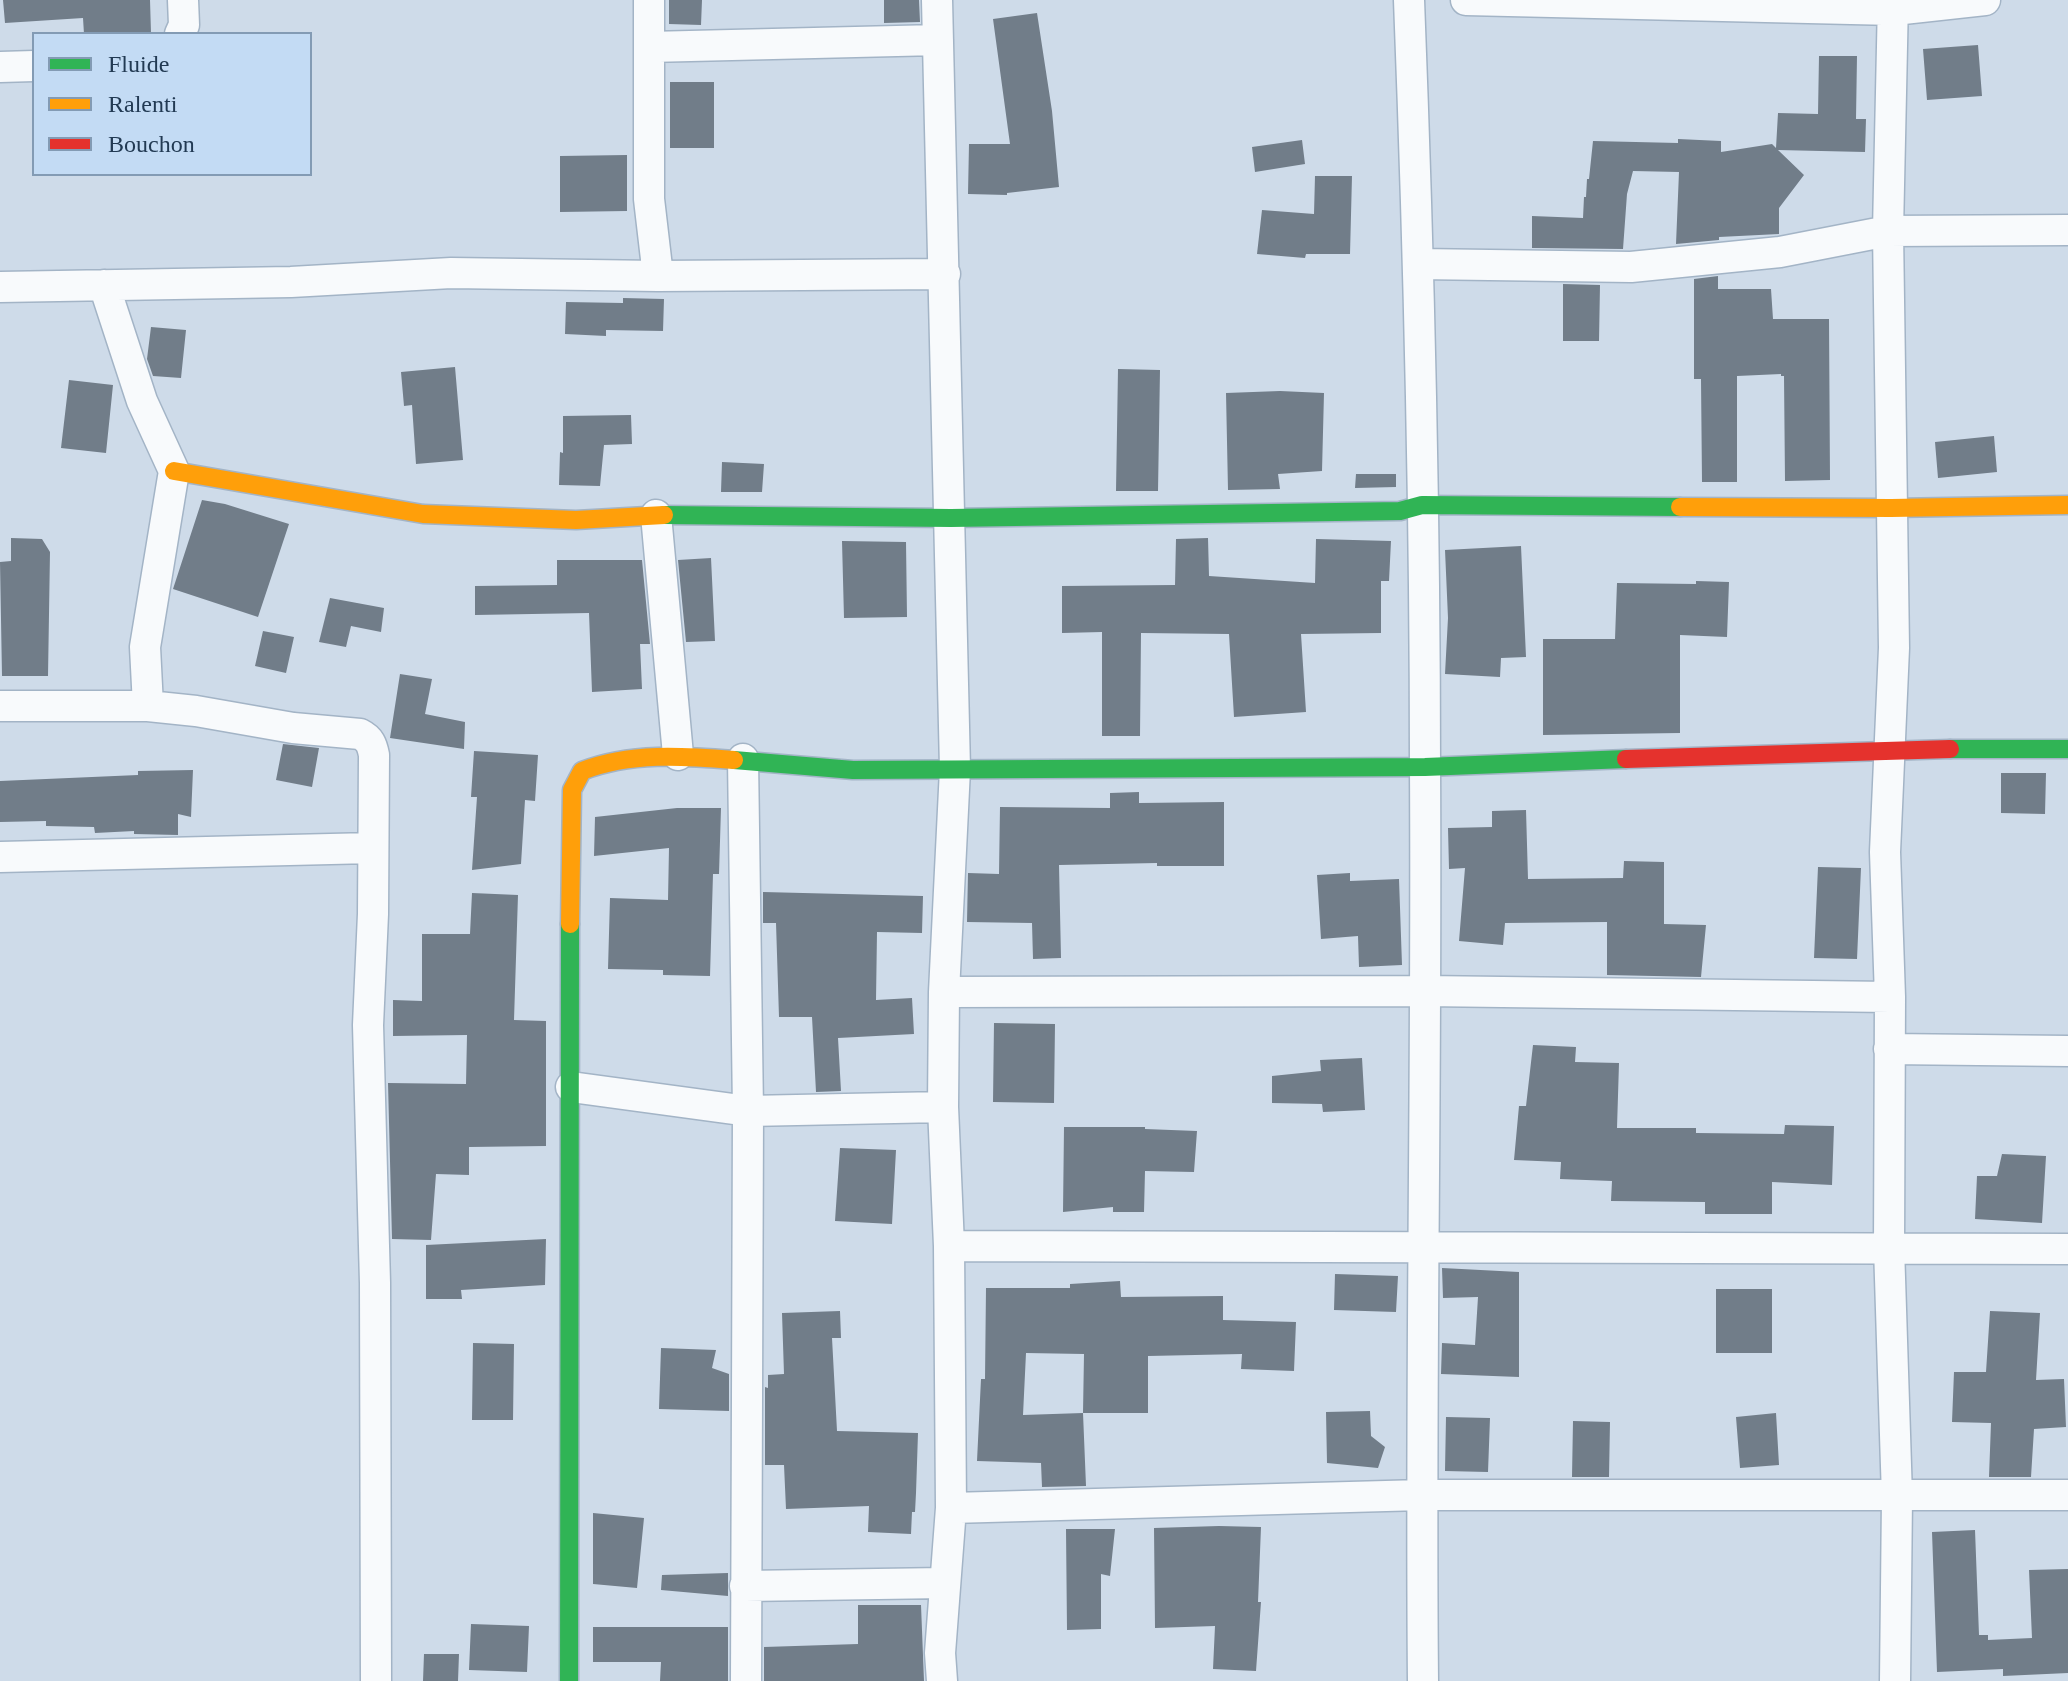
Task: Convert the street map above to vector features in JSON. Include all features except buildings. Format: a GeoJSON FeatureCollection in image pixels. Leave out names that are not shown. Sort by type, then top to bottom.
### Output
{"type":"FeatureCollection","features":[{"type":"Feature","properties":{"kind":"street"},"geometry":{"type":"LineString","coordinates":[[181,32],[184,25],[183,0]]}},
{"type":"Feature","properties":{"kind":"street"},"geometry":{"type":"LineString","coordinates":[[649,0],[649,199],[658,276]]}},
{"type":"Feature","properties":{"kind":"street"},"geometry":{"type":"LineString","coordinates":[[937,0],[955,769],[944,992],[943,1107],[949,1246],[951,1508],[940,1653],[942,1681]]}},
{"type":"Feature","properties":{"kind":"street"},"geometry":{"type":"LineString","coordinates":[[1409,0],[1419,264],[1425,767],[1423,1681]]}},
{"type":"Feature","properties":{"kind":"street"},"geometry":{"type":"LineString","coordinates":[[1466,0],[1894,5],[1985,0]]}},
{"type":"Feature","properties":{"kind":"street"},"geometry":{"type":"LineString","coordinates":[[1894,5],[1888,231],[1894,648],[1885,852],[1890,997],[1889,1247],[1897,1497],[1895,1681]]}},
{"type":"Feature","properties":{"kind":"street"},"geometry":{"type":"LineString","coordinates":[[649,47],[938,40]]}},
{"type":"Feature","properties":{"kind":"street"},"geometry":{"type":"LineString","coordinates":[[0,67],[32,66]]}},
{"type":"Feature","properties":{"kind":"street"},"geometry":{"type":"LineString","coordinates":[[1419,264],[1631,267],[1780,252],[1888,231],[2068,230]]}},
{"type":"Feature","properties":{"kind":"street"},"geometry":{"type":"LineString","coordinates":[[0,287],[291,282],[451,273],[658,276],[945,274]]}},
{"type":"Feature","properties":{"kind":"street"},"geometry":{"type":"LineString","coordinates":[[104,285],[142,401],[174,471],[145,647],[148,706]]}},
{"type":"Feature","properties":{"kind":"street"},"geometry":{"type":"LineString","coordinates":[[174,471],[423,514],[576,520],[656,515],[951,518],[1400,511],[1422,505],[1891,508],[2068,505]]}},
{"type":"Feature","properties":{"kind":"street"},"geometry":{"type":"LineString","coordinates":[[656,515],[678,755]]}},
{"type":"Feature","properties":{"kind":"street"},"geometry":{"type":"LineString","coordinates":[[0,706],[148,706],[360,734],[368,738],[374,755],[373,914],[368,1025],[375,1283],[376,1681]]}},
{"type":"Feature","properties":{"kind":"street"},"geometry":{"type":"LineString","coordinates":[[569,1681],[572,790],[582,771],[600,764],[678,755],[853,770],[1425,767],[1890,749],[2068,749]]}},
{"type":"Feature","properties":{"kind":"street"},"geometry":{"type":"LineString","coordinates":[[743,759],[748,1111],[746,1681]]}},
{"type":"Feature","properties":{"kind":"street"},"geometry":{"type":"LineString","coordinates":[[0,857],[372,848]]}},
{"type":"Feature","properties":{"kind":"street"},"geometry":{"type":"LineString","coordinates":[[944,992],[1425,991],[1890,997]]}},
{"type":"Feature","properties":{"kind":"street"},"geometry":{"type":"LineString","coordinates":[[1889,1049],[2068,1051]]}},
{"type":"Feature","properties":{"kind":"street"},"geometry":{"type":"LineString","coordinates":[[571,1087],[748,1111],[943,1107]]}},
{"type":"Feature","properties":{"kind":"street"},"geometry":{"type":"LineString","coordinates":[[949,1246],[2068,1249]]}},
{"type":"Feature","properties":{"kind":"street"},"geometry":{"type":"LineString","coordinates":[[951,1508],[1422,1495],[2068,1495]]}},
{"type":"Feature","properties":{"kind":"street"},"geometry":{"type":"LineString","coordinates":[[745,1586],[944,1583]]}},
{"type":"Feature","properties":{"kind":"traffic: fast"},"geometry":{"type":"LineString","coordinates":[[664,515],[951,518],[1400,511],[1422,505],[1680,507]]}},
{"type":"Feature","properties":{"kind":"traffic: fast"},"geometry":{"type":"LineString","coordinates":[[1950,749],[2068,749]]}},
{"type":"Feature","properties":{"kind":"traffic: fast"},"geometry":{"type":"LineString","coordinates":[[734,760],[853,770],[1425,767],[1626,759]]}},
{"type":"Feature","properties":{"kind":"traffic: fast"},"geometry":{"type":"LineString","coordinates":[[569,1681],[570,924]]}},
{"type":"Feature","properties":{"kind":"traffic: slow"},"geometry":{"type":"LineString","coordinates":[[174,471],[423,514],[576,520],[664,515]]}},
{"type":"Feature","properties":{"kind":"traffic: slow"},"geometry":{"type":"LineString","coordinates":[[1680,507],[2068,505]]}},
{"type":"Feature","properties":{"kind":"traffic: slow"},"geometry":{"type":"LineString","coordinates":[[570,924],[572,790],[582,771],[638,758],[734,760]]}},
{"type":"Feature","properties":{"kind":"traffic: jam"},"geometry":{"type":"LineString","coordinates":[[1626,759],[1950,749]]}}]}
